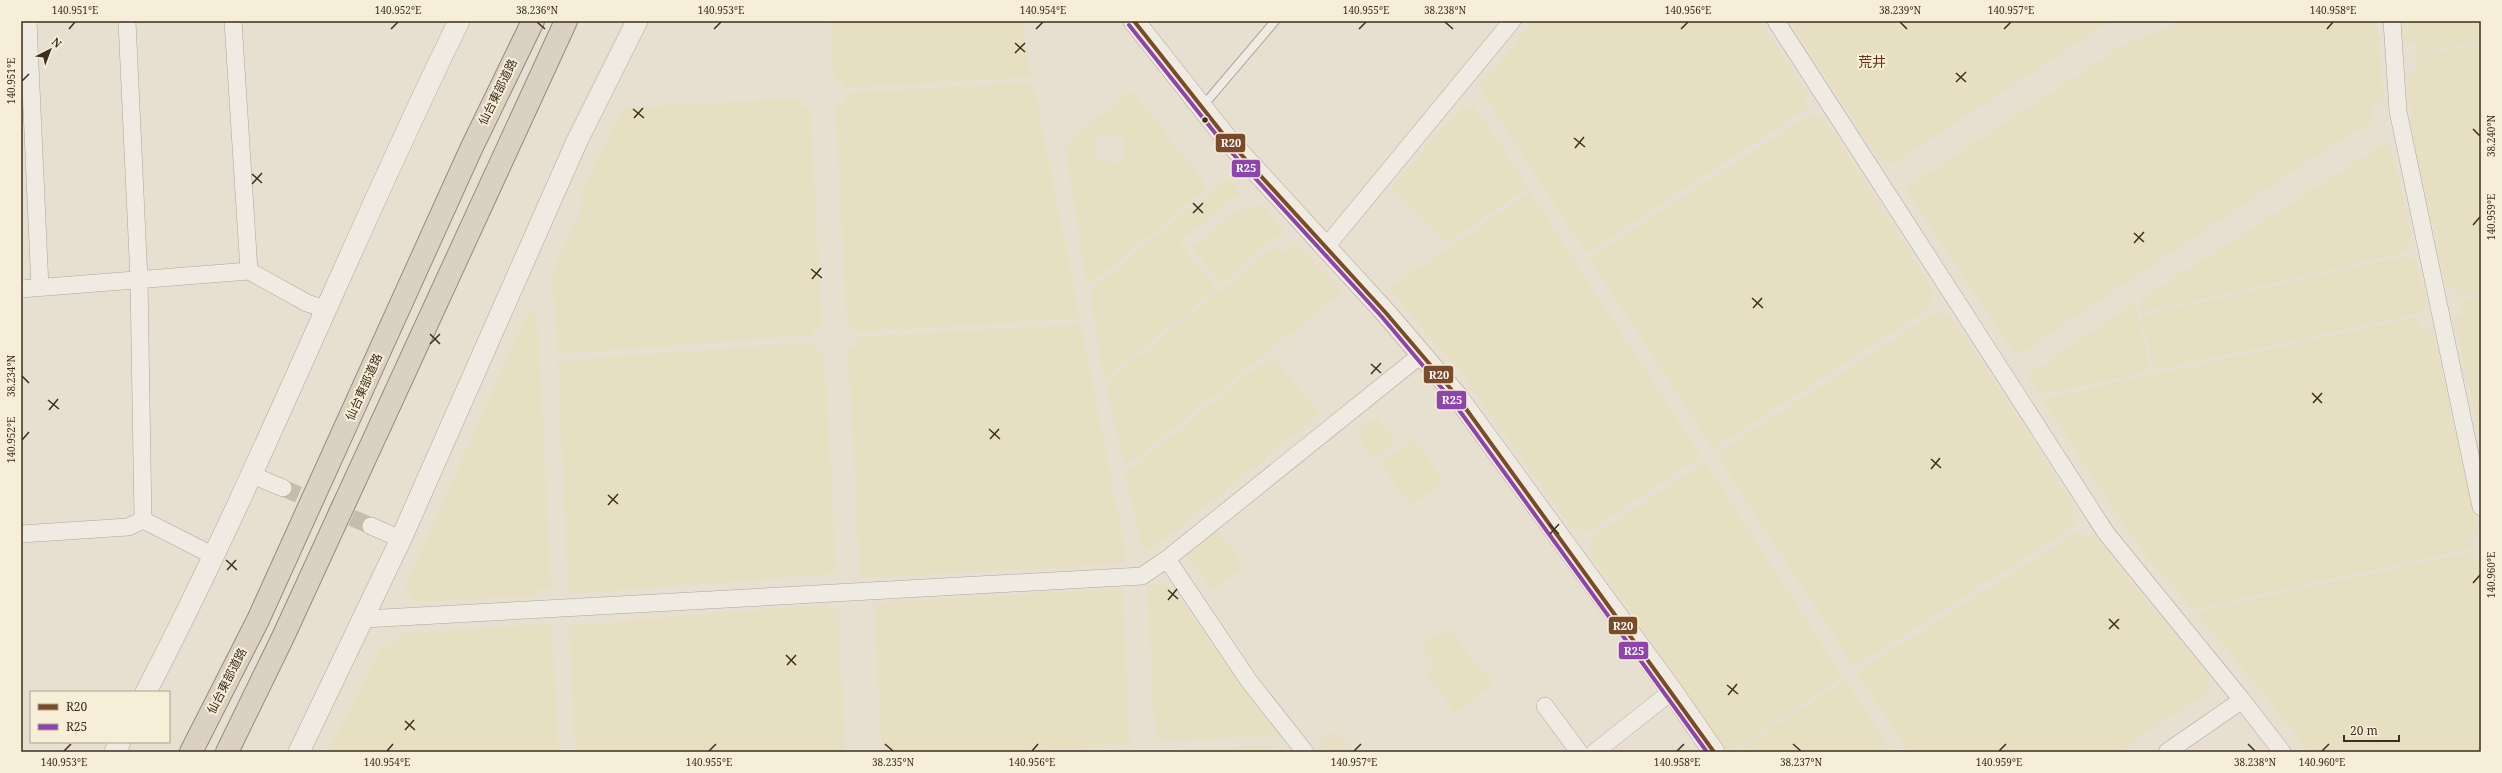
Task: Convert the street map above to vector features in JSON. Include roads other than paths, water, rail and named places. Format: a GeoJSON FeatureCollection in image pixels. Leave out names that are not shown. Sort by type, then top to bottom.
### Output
{"type":"FeatureCollection","features":[{"type":"Feature","properties":{"kind":"highway","name":"仙台東部道路"},"geometry":{"type":"LineString","coordinates":[[191,752],[258,620],[471,149],[533,21]]}},
{"type":"Feature","properties":{"kind":"highway"},"geometry":{"type":"LineString","coordinates":[[227,752],[283,637],[566,21]]}},
{"type":"Feature","properties":{"kind":"street"},"geometry":{"type":"LineString","coordinates":[[28,21],[27,142],[40,288]]}},
{"type":"Feature","properties":{"kind":"street"},"geometry":{"type":"LineString","coordinates":[[127,21],[139,280],[143,520]]}},
{"type":"Feature","properties":{"kind":"street"},"geometry":{"type":"LineString","coordinates":[[233,21],[249,271]]}},
{"type":"Feature","properties":{"kind":"street"},"geometry":{"type":"LineString","coordinates":[[146,691],[214,556],[252,474],[401,138],[459,21]]}},
{"type":"Feature","properties":{"kind":"street"},"geometry":{"type":"LineString","coordinates":[[299,752],[401,539],[577,141],[637,21]]}},
{"type":"Feature","properties":{"kind":"street"},"geometry":{"type":"LineString","coordinates":[[1134,21],[1201,108],[1227,139],[1422,354],[1503,459],[1672,691],[1714,752]]}},
{"type":"Feature","properties":{"kind":"street"},"geometry":{"type":"LineString","coordinates":[[1325,248],[1512,21]]}},
{"type":"Feature","properties":{"kind":"street"},"geometry":{"type":"LineString","coordinates":[[1776,21],[2106,533],[2242,700],[2282,752]]}},
{"type":"Feature","properties":{"kind":"street"},"geometry":{"type":"LineString","coordinates":[[2392,21],[2398,111],[2439,315],[2481,506]]}},
{"type":"Feature","properties":{"kind":"street"},"geometry":{"type":"LineString","coordinates":[[21,289],[249,271],[307,303],[325,309]]}},
{"type":"Feature","properties":{"kind":"street"},"geometry":{"type":"LineString","coordinates":[[364,618],[1142,576],[1167,559],[1422,354]]}},
{"type":"Feature","properties":{"kind":"street"},"geometry":{"type":"LineString","coordinates":[[252,474],[283,488]]}},
{"type":"Feature","properties":{"kind":"street"},"geometry":{"type":"LineString","coordinates":[[21,534],[128,527],[143,520]]}},
{"type":"Feature","properties":{"kind":"street"},"geometry":{"type":"LineString","coordinates":[[143,520],[214,556]]}},
{"type":"Feature","properties":{"kind":"street"},"geometry":{"type":"LineString","coordinates":[[371,526],[401,539]]}},
{"type":"Feature","properties":{"kind":"street"},"geometry":{"type":"LineString","coordinates":[[1167,559],[1249,681],[1304,752]]}},
{"type":"Feature","properties":{"kind":"street"},"geometry":{"type":"LineString","coordinates":[[1595,752],[1672,691]]}},
{"type":"Feature","properties":{"kind":"street"},"geometry":{"type":"LineString","coordinates":[[2167,752],[2242,700]]}},
{"type":"Feature","properties":{"kind":"street"},"geometry":{"type":"LineString","coordinates":[[1545,706],[1579,752]]}},
{"type":"Feature","properties":{"kind":"street"},"geometry":{"type":"LineString","coordinates":[[115,752],[120,743]]}},
{"type":"Feature","properties":{"kind":"lane"},"geometry":{"type":"LineString","coordinates":[[1201,108],[1275,21]]}},
{"type":"Feature","properties":{"kind":"tunnel"},"geometry":{"type":"LineString","coordinates":[[283,488],[371,526]]}},
{"type":"Feature","properties":{"kind":"district","name":"荒井"},"geometry":{"type":"Point","coordinates":[1872,62]}}]}
